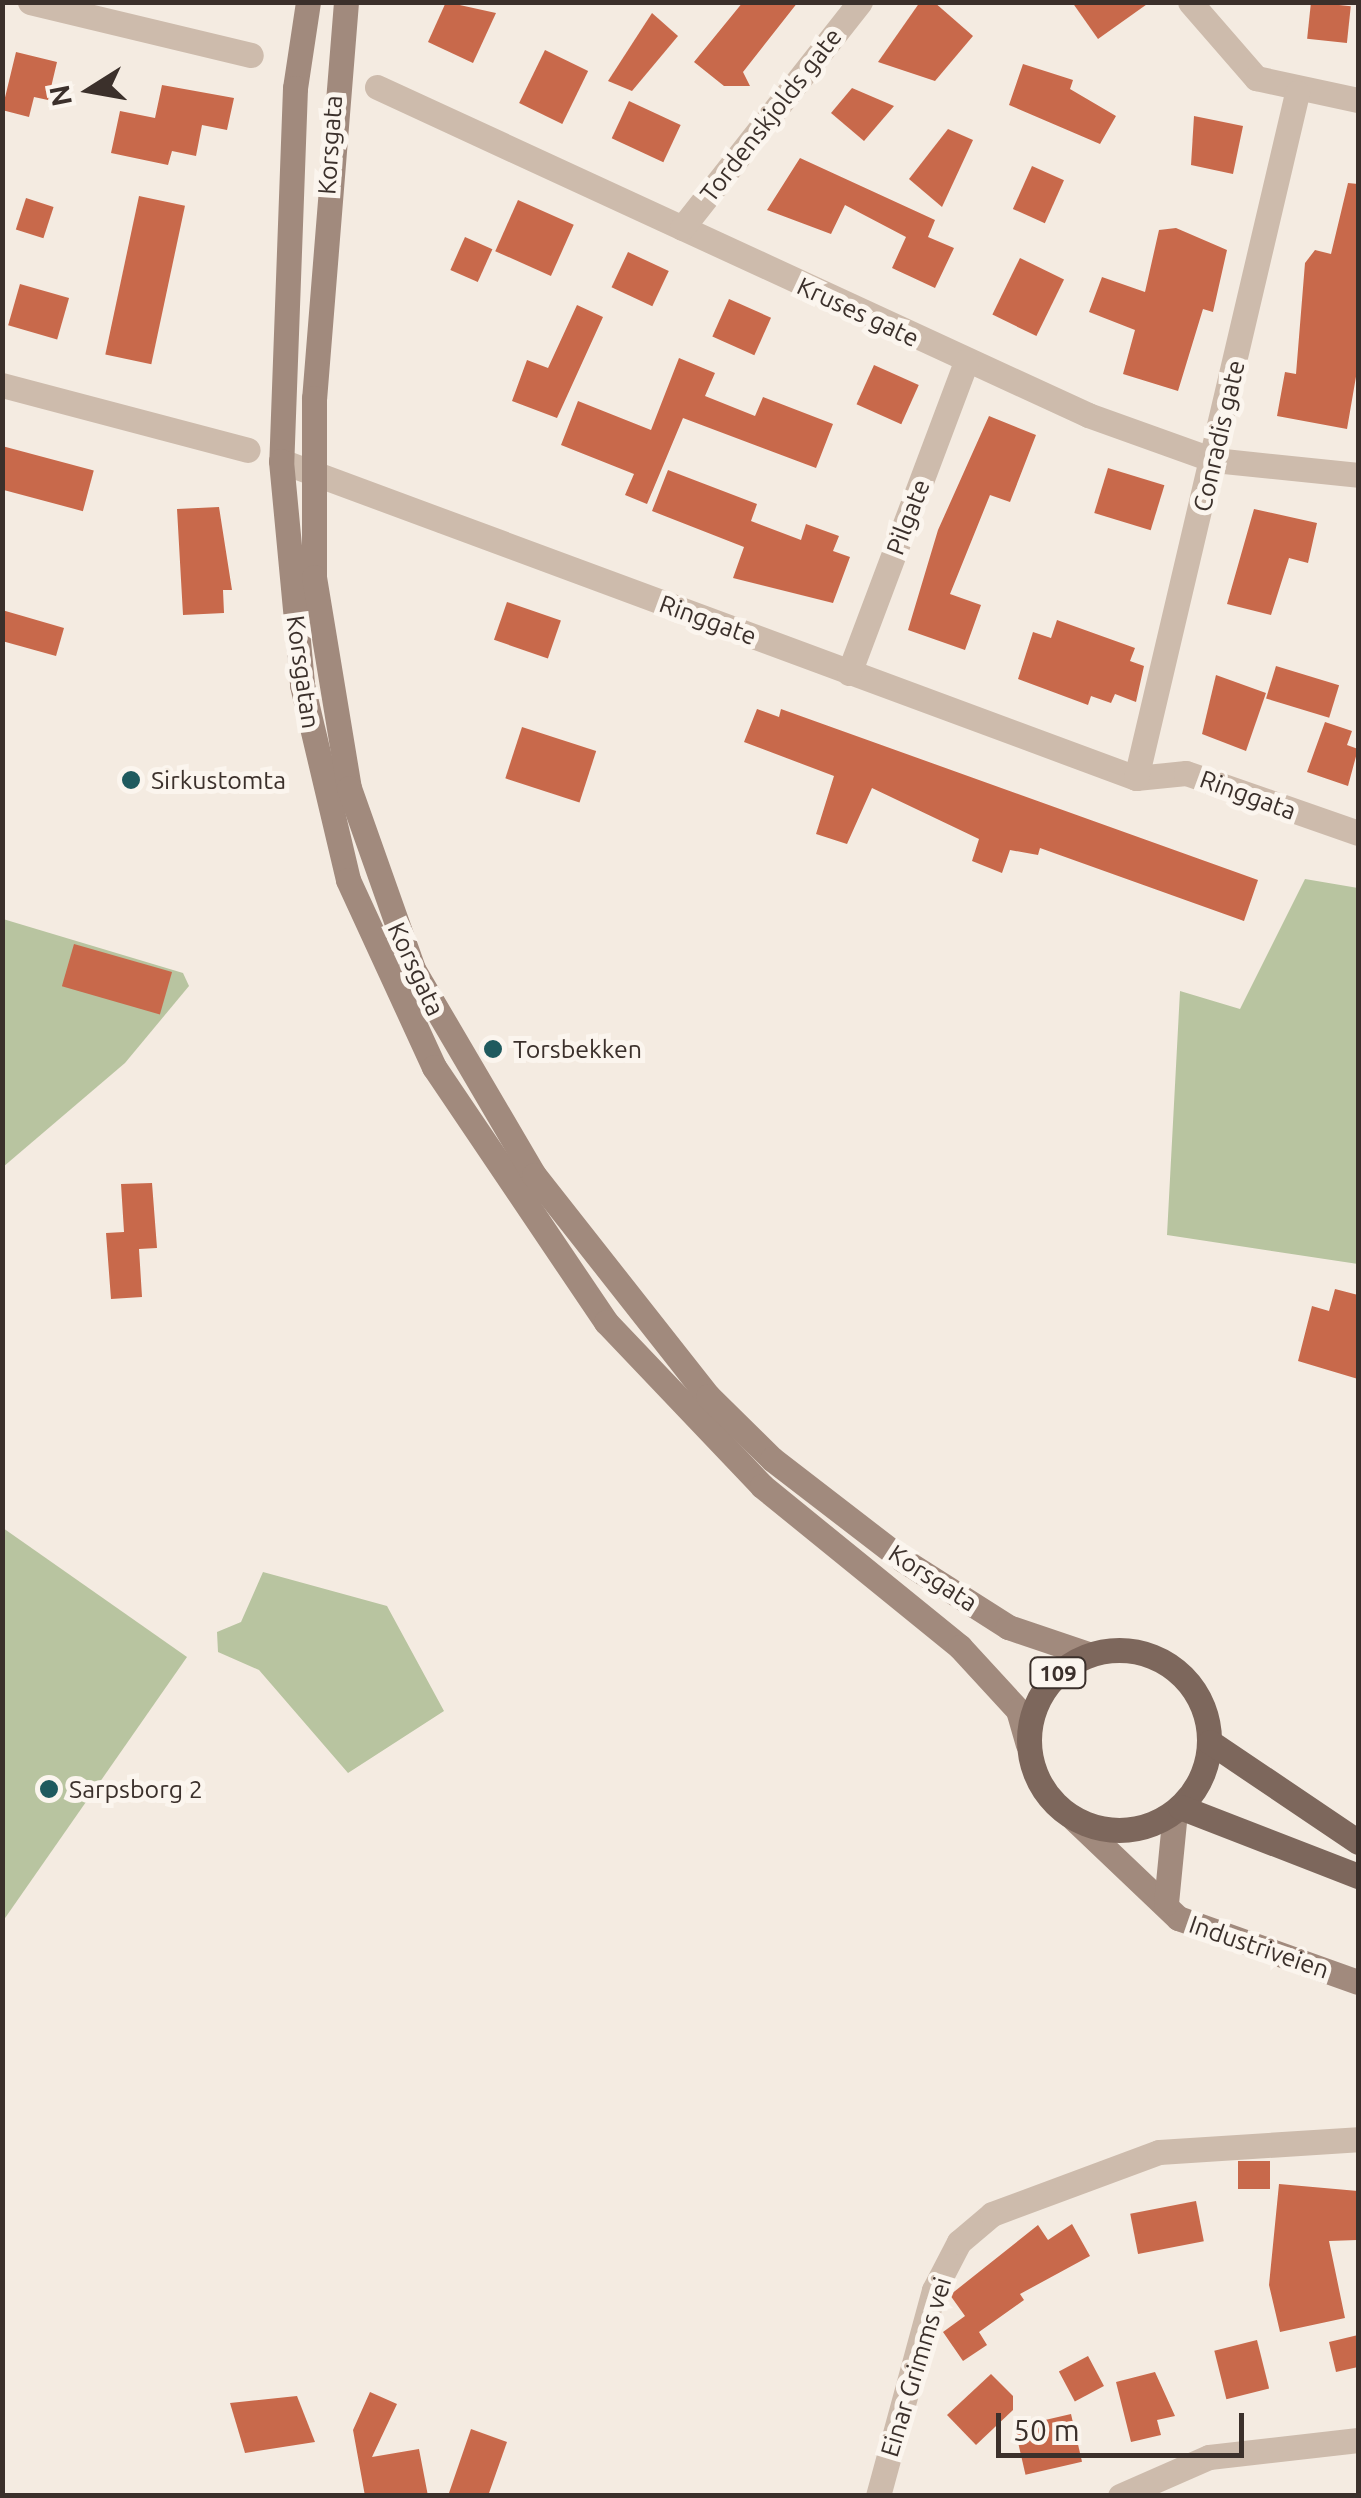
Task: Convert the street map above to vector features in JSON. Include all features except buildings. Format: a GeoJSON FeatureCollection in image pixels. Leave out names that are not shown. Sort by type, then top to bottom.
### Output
{"type":"FeatureCollection","features":[{"type":"Feature","properties":{"kind":"main road","name":"109"},"geometry":{"type":"LineString","coordinates":[[1028,1744],[1043,1690],[1088,1654],[1116,1649],[1172,1666],[1193,1686],[1210,1742]]}},
{"type":"Feature","properties":{"kind":"main road"},"geometry":{"type":"LineString","coordinates":[[1178,1809],[1210,1742],[1358,1842]]}},
{"type":"Feature","properties":{"kind":"main road"},"geometry":{"type":"LineString","coordinates":[[1028,1744],[1050,1800],[1074,1819],[1125,1830],[1178,1809],[1358,1876]]}},
{"type":"Feature","properties":{"kind":"street"},"geometry":{"type":"LineString","coordinates":[[30,2],[251,55]]}},
{"type":"Feature","properties":{"kind":"street","name":"Korsgata"},"geometry":{"type":"LineString","coordinates":[[281,461],[294,108],[308,2]]}},
{"type":"Feature","properties":{"kind":"street","name":"Korsgata"},"geometry":{"type":"LineString","coordinates":[[346,2],[310,472],[330,690],[374,874],[438,1019],[534,1175],[646,1326],[772,1459],[997,1620],[1088,1654]]}},
{"type":"Feature","properties":{"kind":"street","name":"Tordenskjolds gate"},"geometry":{"type":"LineString","coordinates":[[682,228],[860,2]]}},
{"type":"Feature","properties":{"kind":"street"},"geometry":{"type":"LineString","coordinates":[[1190,2],[1238,65],[1297,93],[1358,100]]}},
{"type":"Feature","properties":{"kind":"street","name":"Kruses gate"},"geometry":{"type":"LineString","coordinates":[[378,87],[544,156],[682,228],[966,361],[1214,460],[1358,475]]}},
{"type":"Feature","properties":{"kind":"street","name":"Conradis gate"},"geometry":{"type":"LineString","coordinates":[[1136,778],[1214,460],[1297,93]]}},
{"type":"Feature","properties":{"kind":"street","name":"Pilgate"},"geometry":{"type":"LineString","coordinates":[[850,673],[966,361]]}},
{"type":"Feature","properties":{"kind":"street"},"geometry":{"type":"LineString","coordinates":[[2,385],[248,450]]}},
{"type":"Feature","properties":{"kind":"street","name":"Ringgate"},"geometry":{"type":"LineString","coordinates":[[281,461],[1136,778]]}},
{"type":"Feature","properties":{"kind":"street","name":"Korsgatan"},"geometry":{"type":"LineString","coordinates":[[281,461],[302,684],[348,880]]}},
{"type":"Feature","properties":{"kind":"street","name":"Ringgata"},"geometry":{"type":"LineString","coordinates":[[1136,778],[1186,773],[1358,833]]}},
{"type":"Feature","properties":{"kind":"street","name":"Korsgata"},"geometry":{"type":"LineString","coordinates":[[348,880],[434,1067],[606,1322],[762,1486],[960,1647],[1018,1710],[1028,1744]]}},
{"type":"Feature","properties":{"kind":"street","name":"Industriveien"},"geometry":{"type":"LineString","coordinates":[[1166,1904],[1178,1809]]}},
{"type":"Feature","properties":{"kind":"street","name":"Industriveien"},"geometry":{"type":"LineString","coordinates":[[1074,1819],[1166,1904],[1217,1936],[1358,1982]]}},
{"type":"Feature","properties":{"kind":"street","name":"Einar Grimms vei"},"geometry":{"type":"LineString","coordinates":[[878,2496],[934,2290],[959,2242],[992,2214],[1160,2152],[1358,2139]]}},
{"type":"Feature","properties":{"kind":"street"},"geometry":{"type":"LineString","coordinates":[[1120,2496],[1209,2456],[1358,2440]]}},
{"type":"Feature","properties":{"kind":"green space"},"geometry":{"type":"Polygon","coordinates":[[[1305,879],[1358,888],[1358,1264],[1167,1235],[1180,991],[1240,1009],[1305,879]]]}},
{"type":"Feature","properties":{"kind":"green space"},"geometry":{"type":"Polygon","coordinates":[[[3,919],[183,973],[189,986],[125,1063],[3,1167],[3,919]]]}},
{"type":"Feature","properties":{"kind":"green space","name":"Sarpsborg 2"},"geometry":{"type":"Polygon","coordinates":[[[3,1528],[187,1657],[3,1921],[3,1528]]]}},
{"type":"Feature","properties":{"kind":"green space"},"geometry":{"type":"Polygon","coordinates":[[[263,1572],[387,1606],[444,1711],[348,1773],[259,1670],[218,1652],[217,1632],[241,1622],[263,1572]]]}},
{"type":"Feature","properties":{"kind":"place","name":"Sirkustomta"},"geometry":{"type":"Point","coordinates":[131,780]}},
{"type":"Feature","properties":{"kind":"place","name":"Torsbekken"},"geometry":{"type":"Point","coordinates":[493,1049]}},
{"type":"Feature","properties":{"kind":"place","name":"Sarpsborg 2"},"geometry":{"type":"Point","coordinates":[49,1789]}}]}
